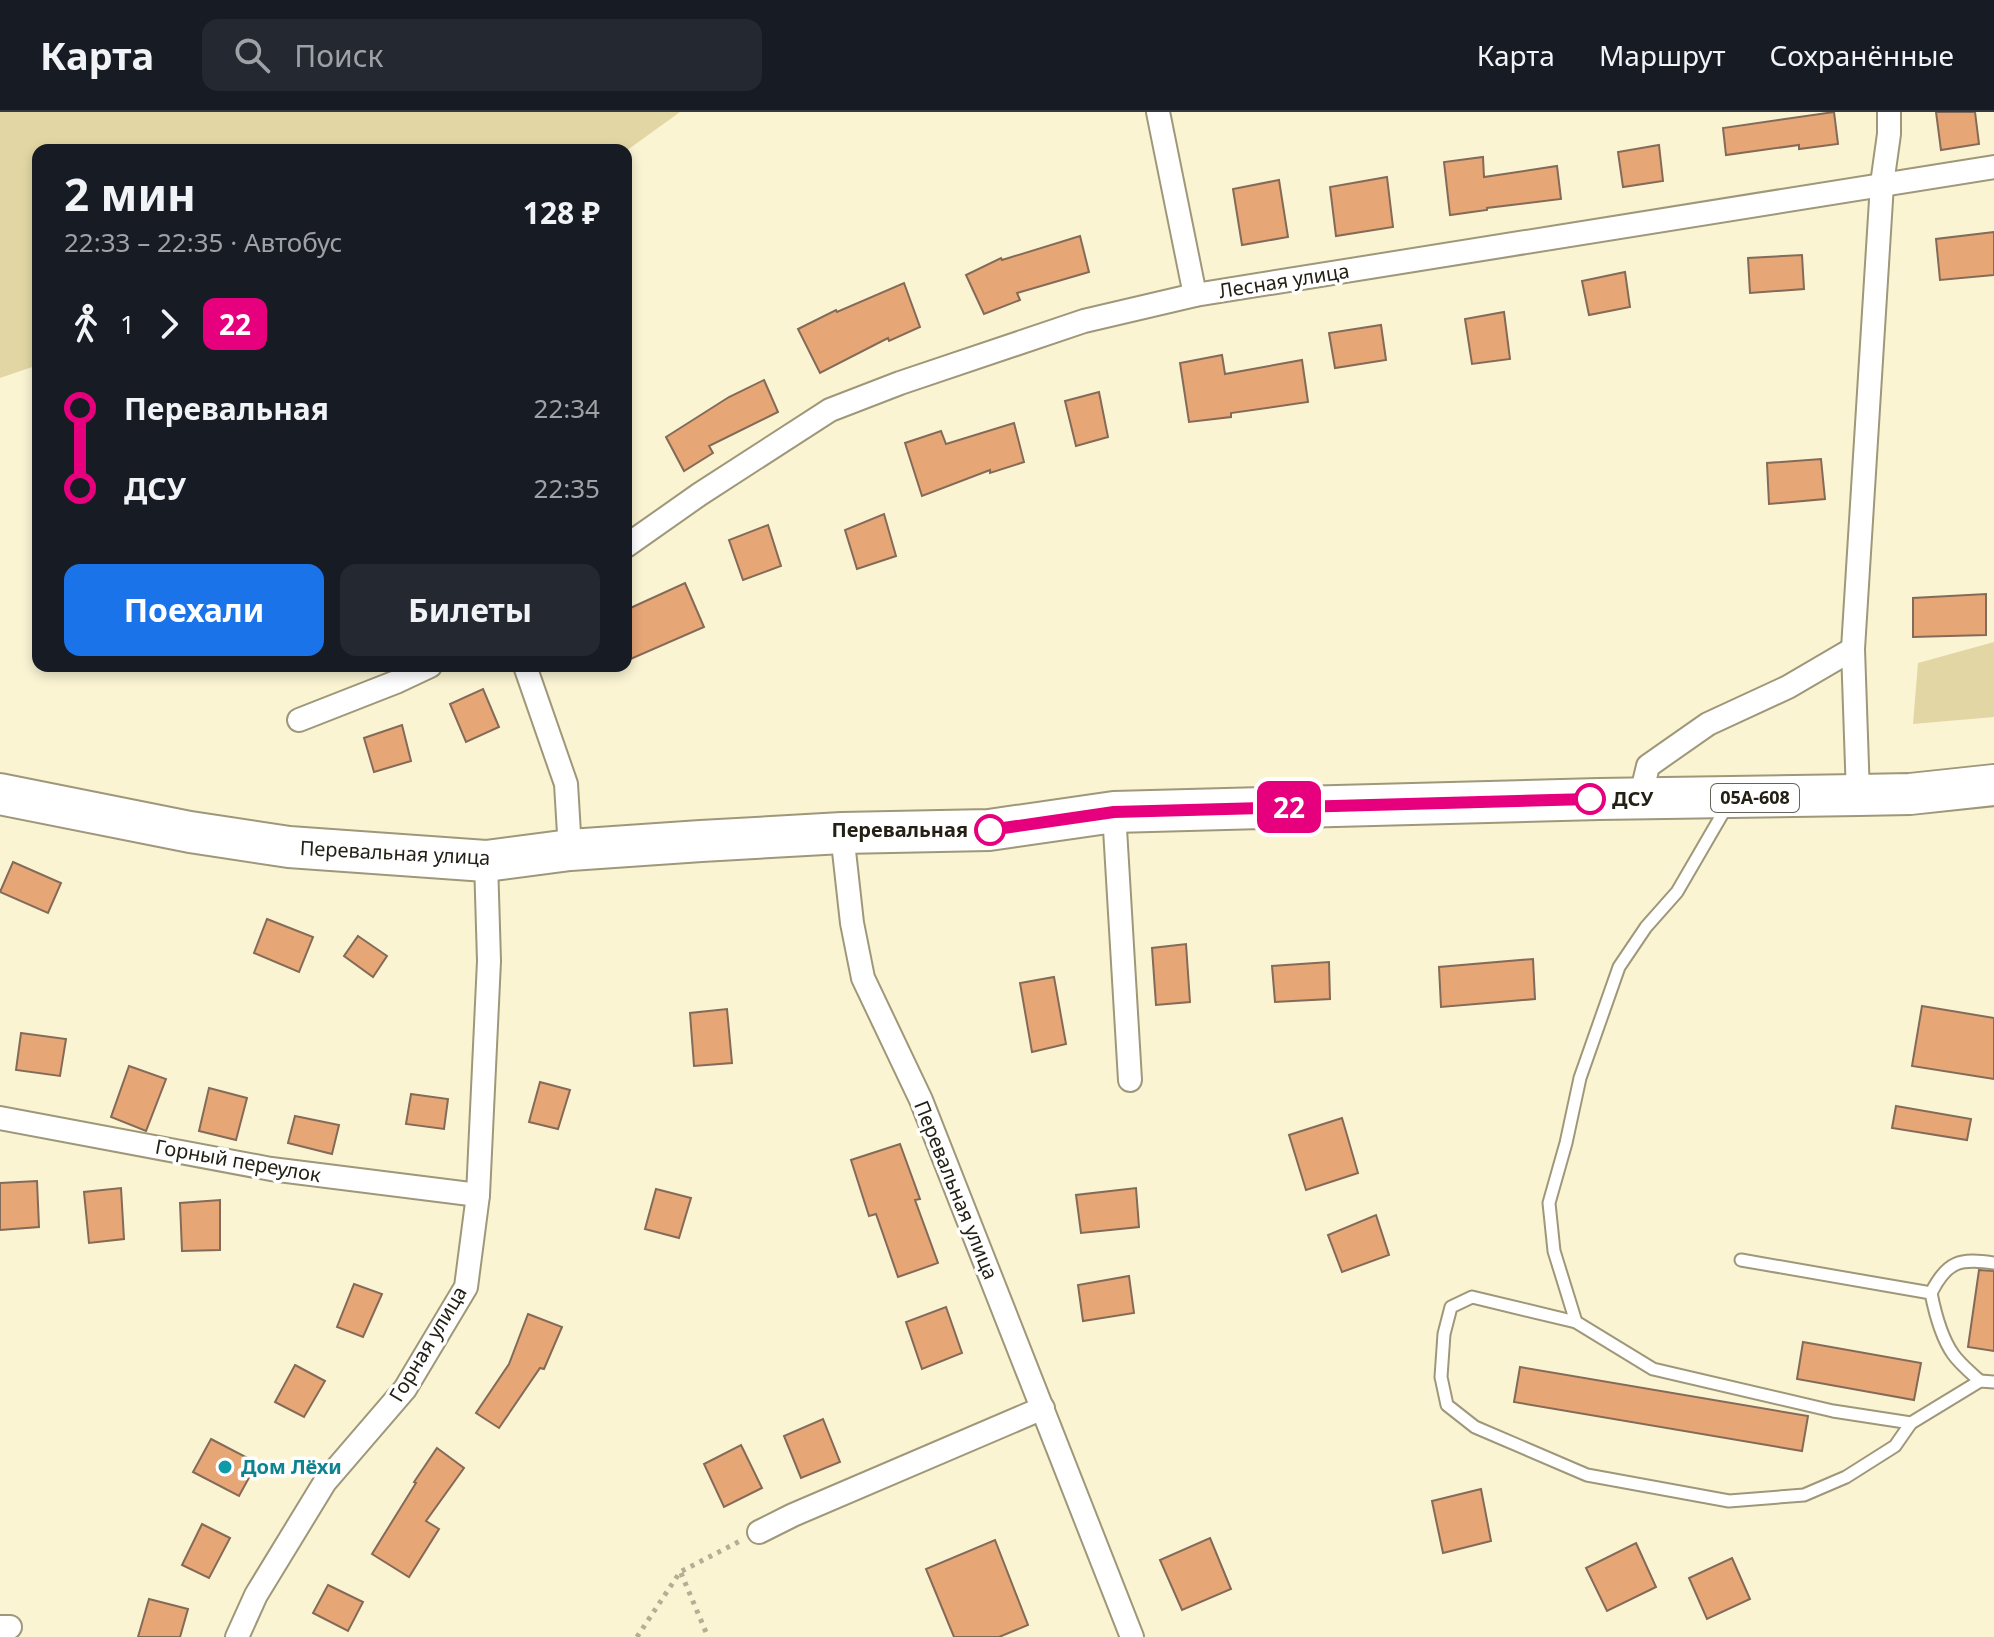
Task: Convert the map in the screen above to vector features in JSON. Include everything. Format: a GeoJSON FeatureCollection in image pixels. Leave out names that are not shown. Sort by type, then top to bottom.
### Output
{"type":"FeatureCollection","features":[{"type":"Feature","properties":{"kind":"highway","name":"Перевальная улица"},"geometry":{"type":"LineString","coordinates":[[0,794],[190,832],[289,847],[486,861],[570,850],[842,833],[989,830],[1114,812],[1910,794],[1994,785]]}},
{"type":"Feature","properties":{"kind":"street"},"geometry":{"type":"LineString","coordinates":[[1158,112],[1195,295]]}},
{"type":"Feature","properties":{"kind":"street"},"geometry":{"type":"LineString","coordinates":[[1858,795],[1853,649],[1889,112]]}},
{"type":"Feature","properties":{"kind":"street","name":"Лесная улица"},"geometry":{"type":"LineString","coordinates":[[632,542],[830,410],[1084,321],[1195,295],[1994,167]]}},
{"type":"Feature","properties":{"kind":"street"},"geometry":{"type":"LineString","coordinates":[[1640,799],[1648,766],[1708,724],[1788,687],[1853,649]]}},
{"type":"Feature","properties":{"kind":"street"},"geometry":{"type":"LineString","coordinates":[[299,720],[417,672]]}},
{"type":"Feature","properties":{"kind":"street"},"geometry":{"type":"LineString","coordinates":[[527,672],[566,784],[570,850]]}},
{"type":"Feature","properties":{"kind":"street"},"geometry":{"type":"LineString","coordinates":[[1114,812],[1130,1080]]}},
{"type":"Feature","properties":{"kind":"street","name":"Перевальная улица"},"geometry":{"type":"LineString","coordinates":[[842,833],[852,923],[863,978],[921,1100],[1132,1637]]}},
{"type":"Feature","properties":{"kind":"street","name":"Горная улица"},"geometry":{"type":"LineString","coordinates":[[237,1637],[256,1595],[325,1482],[405,1389],[466,1287],[478,1195],[489,961],[486,861]]}},
{"type":"Feature","properties":{"kind":"street","name":"Горный переулок"},"geometry":{"type":"LineString","coordinates":[[0,1118],[271,1169],[478,1195]]}},
{"type":"Feature","properties":{"kind":"street"},"geometry":{"type":"LineString","coordinates":[[759,1532],[1043,1408]]}},
{"type":"Feature","properties":{"kind":"lane"},"geometry":{"type":"LineString","coordinates":[[1576,1322],[1554,1251],[1549,1203],[1580,1078],[1619,967],[1646,927],[1677,892],[1731,798]]}},
{"type":"Feature","properties":{"kind":"lane"},"geometry":{"type":"LineString","coordinates":[[1980,1381],[1951,1352],[1934,1310],[1931,1293],[1939,1277],[1957,1262],[1970,1259],[1994,1263]]}},
{"type":"Feature","properties":{"kind":"lane"},"geometry":{"type":"LineString","coordinates":[[1741,1260],[1931,1293]]}},
{"type":"Feature","properties":{"kind":"lane"},"geometry":{"type":"LineString","coordinates":[[1911,1423],[1833,1411],[1653,1369],[1576,1322],[1472,1297],[1451,1307],[1444,1334],[1441,1377],[1447,1405],[1475,1427],[1587,1475],[1729,1501],[1804,1495],[1846,1477],[1895,1446],[1911,1423],[1980,1381],[1994,1382]]}},
{"type":"Feature","properties":{"kind":"path"},"geometry":{"type":"LineString","coordinates":[[637,1637],[680,1572],[759,1532]]}},
{"type":"Feature","properties":{"kind":"path"},"geometry":{"type":"LineString","coordinates":[[680,1572],[708,1637]]}},
{"type":"Feature","properties":{"kind":"shaded area"},"geometry":{"type":"Polygon","coordinates":[[[0,112],[680,112],[632,147],[632,144],[32,144],[32,367],[0,378],[0,112]]]}},
{"type":"Feature","properties":{"kind":"shaded area"},"geometry":{"type":"Polygon","coordinates":[[[1994,642],[1994,717],[1913,724],[1918,663],[1994,642]]]}},
{"type":"Feature","properties":{"kind":"building"},"geometry":{"type":"Polygon","coordinates":[[[1834,112],[1838,144],[1799,149],[1799,145],[1726,155],[1723,128],[1834,112]]]}},
{"type":"Feature","properties":{"kind":"building"},"geometry":{"type":"Polygon","coordinates":[[[1936,112],[1975,112],[1979,144],[1941,150],[1936,112]]]}},
{"type":"Feature","properties":{"kind":"building"},"geometry":{"type":"Polygon","coordinates":[[[1659,145],[1663,181],[1623,187],[1618,152],[1659,145]]]}},
{"type":"Feature","properties":{"kind":"building"},"geometry":{"type":"Polygon","coordinates":[[[1483,157],[1484,177],[1557,166],[1561,199],[1450,215],[1444,162],[1483,157]]]}},
{"type":"Feature","properties":{"kind":"building"},"geometry":{"type":"Polygon","coordinates":[[[1387,177],[1393,227],[1336,236],[1330,187],[1387,177]]]}},
{"type":"Feature","properties":{"kind":"building"},"geometry":{"type":"Polygon","coordinates":[[[1279,180],[1288,237],[1242,245],[1233,189],[1279,180]]]}},
{"type":"Feature","properties":{"kind":"building"},"geometry":{"type":"Polygon","coordinates":[[[1994,232],[1994,275],[1940,280],[1936,239],[1994,232]]]}},
{"type":"Feature","properties":{"kind":"building"},"geometry":{"type":"Polygon","coordinates":[[[1080,236],[1089,272],[1017,293],[1020,300],[984,314],[966,275],[1001,258],[1080,236]]]}},
{"type":"Feature","properties":{"kind":"building"},"geometry":{"type":"Polygon","coordinates":[[[1802,255],[1804,289],[1750,293],[1748,258],[1802,255]]]}},
{"type":"Feature","properties":{"kind":"building"},"geometry":{"type":"Polygon","coordinates":[[[1625,272],[1630,307],[1589,315],[1582,281],[1625,272]]]}},
{"type":"Feature","properties":{"kind":"building"},"geometry":{"type":"Polygon","coordinates":[[[904,283],[920,327],[889,341],[888,338],[820,373],[798,329],[904,283]]]}},
{"type":"Feature","properties":{"kind":"building"},"geometry":{"type":"Polygon","coordinates":[[[1504,312],[1510,359],[1472,364],[1465,319],[1504,312]]]}},
{"type":"Feature","properties":{"kind":"building"},"geometry":{"type":"Polygon","coordinates":[[[1381,325],[1386,360],[1335,368],[1329,333],[1381,325]]]}},
{"type":"Feature","properties":{"kind":"building"},"geometry":{"type":"Polygon","coordinates":[[[1222,355],[1225,374],[1302,360],[1308,402],[1189,422],[1180,363],[1222,355]]]}},
{"type":"Feature","properties":{"kind":"building"},"geometry":{"type":"Polygon","coordinates":[[[764,380],[778,412],[709,446],[713,453],[684,471],[666,437],[729,397],[764,380]]]}},
{"type":"Feature","properties":{"kind":"building"},"geometry":{"type":"Polygon","coordinates":[[[1099,392],[1108,437],[1076,446],[1065,401],[1099,392]]]}},
{"type":"Feature","properties":{"kind":"building"},"geometry":{"type":"Polygon","coordinates":[[[1014,423],[1024,462],[990,473],[990,470],[922,496],[905,443],[941,431],[946,444],[1014,423]]]}},
{"type":"Feature","properties":{"kind":"building"},"geometry":{"type":"Polygon","coordinates":[[[1821,459],[1825,499],[1769,504],[1767,463],[1821,459]]]}},
{"type":"Feature","properties":{"kind":"building"},"geometry":{"type":"Polygon","coordinates":[[[884,514],[896,556],[857,569],[845,530],[884,514]]]}},
{"type":"Feature","properties":{"kind":"building"},"geometry":{"type":"Polygon","coordinates":[[[768,525],[781,566],[743,580],[729,540],[768,525]]]}},
{"type":"Feature","properties":{"kind":"building"},"geometry":{"type":"Polygon","coordinates":[[[685,583],[704,627],[632,658],[632,607],[685,583]]]}},
{"type":"Feature","properties":{"kind":"building"},"geometry":{"type":"Polygon","coordinates":[[[1986,594],[1986,635],[1913,637],[1913,598],[1986,594]]]}},
{"type":"Feature","properties":{"kind":"building"},"geometry":{"type":"Polygon","coordinates":[[[483,689],[499,727],[466,742],[450,704],[483,689]]]}},
{"type":"Feature","properties":{"kind":"building"},"geometry":{"type":"Polygon","coordinates":[[[402,725],[411,761],[374,772],[364,738],[402,725]]]}},
{"type":"Feature","properties":{"kind":"building"},"geometry":{"type":"Polygon","coordinates":[[[13,862],[61,883],[48,913],[0,892],[13,862]]]}},
{"type":"Feature","properties":{"kind":"building"},"geometry":{"type":"Polygon","coordinates":[[[267,919],[313,937],[299,972],[254,953],[267,919]]]}},
{"type":"Feature","properties":{"kind":"building"},"geometry":{"type":"Polygon","coordinates":[[[358,936],[387,956],[373,977],[344,956],[358,936]]]}},
{"type":"Feature","properties":{"kind":"building"},"geometry":{"type":"Polygon","coordinates":[[[1186,944],[1190,1002],[1156,1005],[1152,948],[1186,944]]]}},
{"type":"Feature","properties":{"kind":"building"},"geometry":{"type":"Polygon","coordinates":[[[1533,959],[1535,999],[1441,1007],[1439,967],[1533,959]]]}},
{"type":"Feature","properties":{"kind":"building"},"geometry":{"type":"Polygon","coordinates":[[[1329,962],[1330,999],[1275,1002],[1272,966],[1329,962]]]}},
{"type":"Feature","properties":{"kind":"building"},"geometry":{"type":"Polygon","coordinates":[[[1054,977],[1066,1044],[1032,1052],[1020,983],[1054,977]]]}},
{"type":"Feature","properties":{"kind":"building"},"geometry":{"type":"Polygon","coordinates":[[[1922,1006],[1994,1018],[1994,1079],[1912,1066],[1922,1006]]]}},
{"type":"Feature","properties":{"kind":"building"},"geometry":{"type":"Polygon","coordinates":[[[727,1009],[732,1063],[694,1066],[690,1013],[727,1009]]]}},
{"type":"Feature","properties":{"kind":"building"},"geometry":{"type":"Polygon","coordinates":[[[21,1033],[66,1039],[60,1076],[16,1070],[21,1033]]]}},
{"type":"Feature","properties":{"kind":"building"},"geometry":{"type":"Polygon","coordinates":[[[129,1066],[166,1079],[146,1131],[111,1117],[129,1066]]]}},
{"type":"Feature","properties":{"kind":"building"},"geometry":{"type":"Polygon","coordinates":[[[540,1082],[570,1090],[558,1129],[529,1122],[540,1082]]]}},
{"type":"Feature","properties":{"kind":"building"},"geometry":{"type":"Polygon","coordinates":[[[209,1088],[247,1098],[236,1140],[199,1131],[209,1088]]]}},
{"type":"Feature","properties":{"kind":"building"},"geometry":{"type":"Polygon","coordinates":[[[411,1094],[448,1099],[444,1129],[406,1124],[411,1094]]]}},
{"type":"Feature","properties":{"kind":"building"},"geometry":{"type":"Polygon","coordinates":[[[1896,1106],[1971,1119],[1967,1140],[1892,1128],[1896,1106]]]}},
{"type":"Feature","properties":{"kind":"building"},"geometry":{"type":"Polygon","coordinates":[[[295,1116],[339,1125],[332,1154],[288,1143],[295,1116]]]}},
{"type":"Feature","properties":{"kind":"building"},"geometry":{"type":"Polygon","coordinates":[[[1342,1118],[1358,1173],[1306,1190],[1289,1135],[1342,1118]]]}},
{"type":"Feature","properties":{"kind":"building"},"geometry":{"type":"Polygon","coordinates":[[[900,1144],[920,1199],[915,1200],[938,1263],[898,1277],[876,1214],[869,1216],[851,1160],[900,1144]]]}},
{"type":"Feature","properties":{"kind":"building"},"geometry":{"type":"Polygon","coordinates":[[[37,1181],[39,1227],[0,1230],[0,1183],[37,1181]]]}},
{"type":"Feature","properties":{"kind":"building"},"geometry":{"type":"Polygon","coordinates":[[[121,1188],[124,1239],[89,1243],[84,1192],[121,1188]]]}},
{"type":"Feature","properties":{"kind":"building"},"geometry":{"type":"Polygon","coordinates":[[[1136,1188],[1139,1227],[1081,1233],[1076,1195],[1136,1188]]]}},
{"type":"Feature","properties":{"kind":"building"},"geometry":{"type":"Polygon","coordinates":[[[656,1189],[691,1198],[679,1238],[645,1229],[656,1189]]]}},
{"type":"Feature","properties":{"kind":"building"},"geometry":{"type":"Polygon","coordinates":[[[220,1200],[220,1250],[182,1251],[180,1203],[220,1200]]]}},
{"type":"Feature","properties":{"kind":"building"},"geometry":{"type":"Polygon","coordinates":[[[1376,1215],[1389,1255],[1342,1272],[1328,1235],[1376,1215]]]}},
{"type":"Feature","properties":{"kind":"building"},"geometry":{"type":"Polygon","coordinates":[[[1979,1270],[1994,1271],[1994,1351],[1968,1347],[1979,1270]]]}},
{"type":"Feature","properties":{"kind":"building"},"geometry":{"type":"Polygon","coordinates":[[[1129,1276],[1134,1313],[1083,1321],[1078,1285],[1129,1276]]]}},
{"type":"Feature","properties":{"kind":"building"},"geometry":{"type":"Polygon","coordinates":[[[354,1284],[382,1294],[363,1337],[337,1327],[354,1284]]]}},
{"type":"Feature","properties":{"kind":"building"},"geometry":{"type":"Polygon","coordinates":[[[946,1307],[962,1353],[922,1369],[906,1322],[946,1307]]]}},
{"type":"Feature","properties":{"kind":"building"},"geometry":{"type":"Polygon","coordinates":[[[528,1314],[562,1327],[544,1369],[540,1368],[499,1428],[476,1413],[509,1364],[528,1314]]]}},
{"type":"Feature","properties":{"kind":"building"},"geometry":{"type":"Polygon","coordinates":[[[1803,1342],[1921,1363],[1914,1400],[1797,1379],[1803,1342]]]}},
{"type":"Feature","properties":{"kind":"building"},"geometry":{"type":"Polygon","coordinates":[[[295,1365],[325,1381],[304,1417],[275,1402],[295,1365]]]}},
{"type":"Feature","properties":{"kind":"building"},"geometry":{"type":"Polygon","coordinates":[[[1520,1367],[1808,1416],[1802,1451],[1514,1402],[1520,1367]]]}},
{"type":"Feature","properties":{"kind":"building"},"geometry":{"type":"Polygon","coordinates":[[[823,1419],[840,1462],[801,1478],[784,1436],[823,1419]]]}},
{"type":"Feature","properties":{"kind":"building","name":"Дом Лёхи"},"geometry":{"type":"Polygon","coordinates":[[[211,1439],[257,1463],[239,1496],[193,1472],[211,1439]]]}},
{"type":"Feature","properties":{"kind":"building"},"geometry":{"type":"Polygon","coordinates":[[[741,1445],[762,1488],[724,1507],[704,1464],[741,1445]]]}},
{"type":"Feature","properties":{"kind":"building"},"geometry":{"type":"Polygon","coordinates":[[[437,1448],[464,1468],[426,1521],[439,1529],[409,1577],[372,1554],[437,1448]]]}},
{"type":"Feature","properties":{"kind":"building"},"geometry":{"type":"Polygon","coordinates":[[[1481,1489],[1491,1541],[1443,1553],[1432,1501],[1481,1489]]]}},
{"type":"Feature","properties":{"kind":"building"},"geometry":{"type":"Polygon","coordinates":[[[202,1524],[230,1538],[209,1578],[182,1565],[202,1524]]]}},
{"type":"Feature","properties":{"kind":"building"},"geometry":{"type":"Polygon","coordinates":[[[1210,1538],[1231,1589],[1182,1610],[1160,1560],[1210,1538]]]}},
{"type":"Feature","properties":{"kind":"building"},"geometry":{"type":"Polygon","coordinates":[[[995,1540],[1028,1625],[999,1637],[954,1637],[926,1569],[995,1540]]]}},
{"type":"Feature","properties":{"kind":"building"},"geometry":{"type":"Polygon","coordinates":[[[1636,1543],[1656,1587],[1607,1611],[1586,1568],[1636,1543]]]}},
{"type":"Feature","properties":{"kind":"building"},"geometry":{"type":"Polygon","coordinates":[[[1732,1558],[1750,1599],[1707,1619],[1689,1578],[1732,1558]]]}},
{"type":"Feature","properties":{"kind":"building"},"geometry":{"type":"Polygon","coordinates":[[[328,1585],[363,1602],[348,1631],[313,1613],[328,1585]]]}},
{"type":"Feature","properties":{"kind":"building"},"geometry":{"type":"Polygon","coordinates":[[[149,1599],[188,1609],[180,1637],[138,1637],[149,1599]]]}},
{"type":"Feature","properties":{"kind":"bus line","name":"22"},"geometry":{"type":"LineString","coordinates":[[990,830],[1114,812],[1590,799]]}},
{"type":"Feature","properties":{"kind":"place","name":"ДСУ"},"geometry":{"type":"Point","coordinates":[1590,799]}},
{"type":"Feature","properties":{"kind":"place","name":"Перевальная"},"geometry":{"type":"Point","coordinates":[990,830]}},
{"type":"Feature","properties":{"kind":"place","name":"Дом Лёхи"},"geometry":{"type":"Point","coordinates":[225,1467]}}]}
